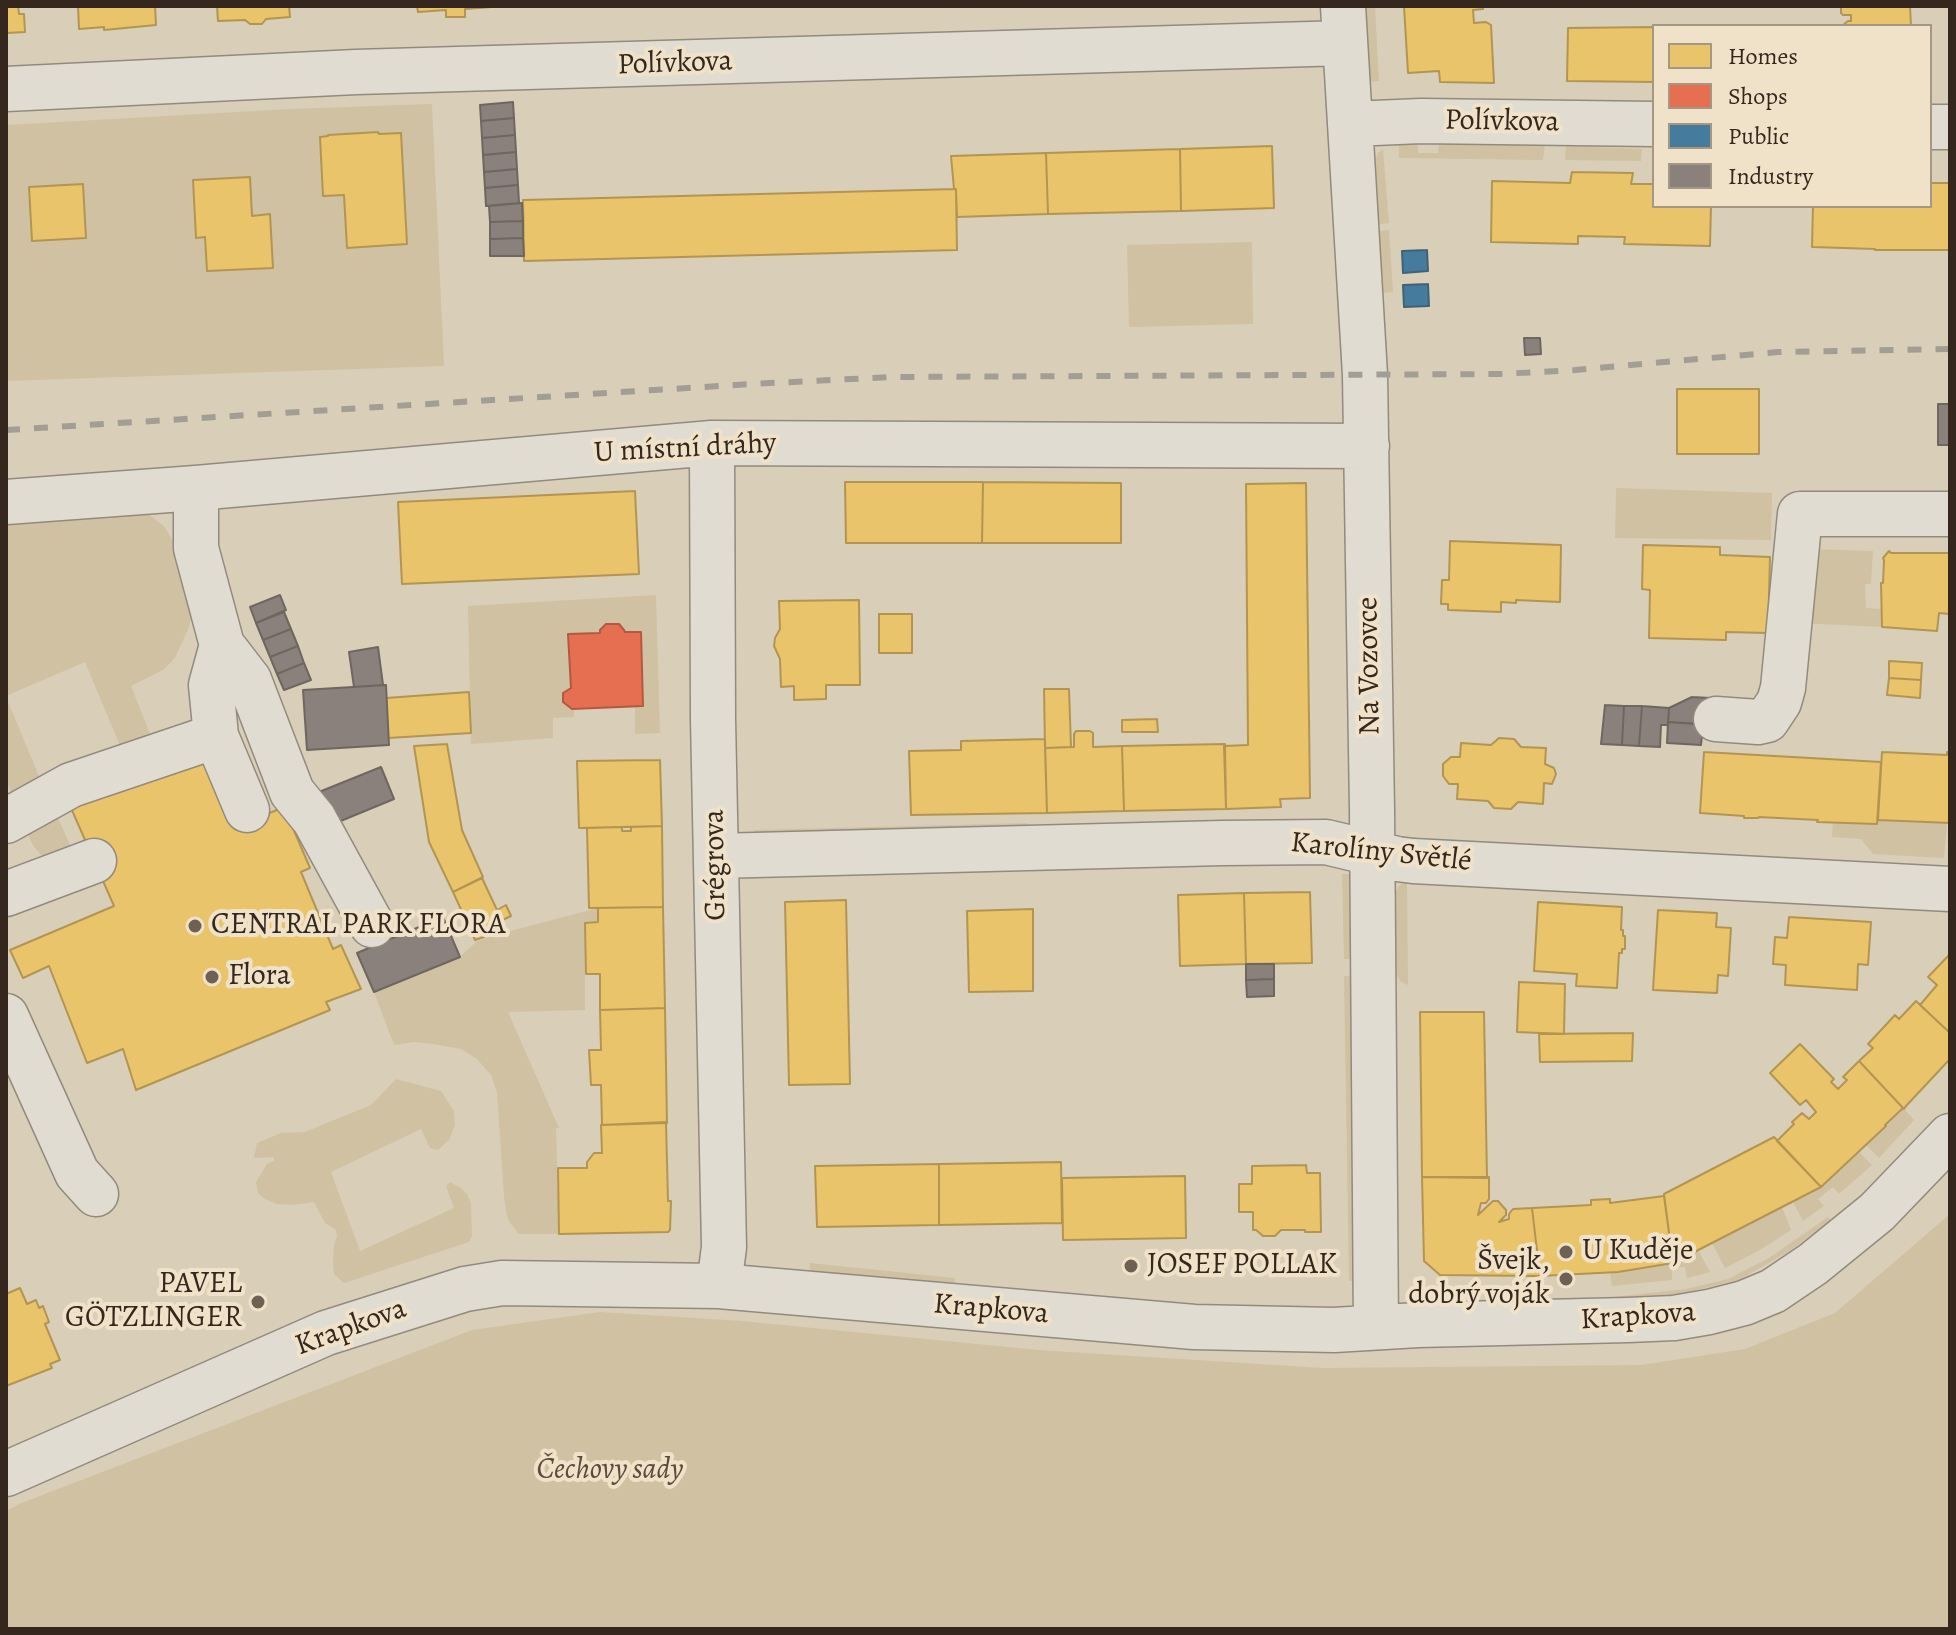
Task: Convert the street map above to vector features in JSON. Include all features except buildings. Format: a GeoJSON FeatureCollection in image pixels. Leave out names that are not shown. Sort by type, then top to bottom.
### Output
{"type":"FeatureCollection","features":[{"type":"Feature","properties":{"kind":"street","name":"Polívkova"},"geometry":{"type":"LineString","coordinates":[[6,89],[1344,23]]}},
{"type":"Feature","properties":{"kind":"street","name":"Na Vozovce"},"geometry":{"type":"LineString","coordinates":[[1344,23],[1367,446],[1376,1327]]}},
{"type":"Feature","properties":{"kind":"street","name":"Polívkova"},"geometry":{"type":"LineString","coordinates":[[1352,142],[1421,121],[1652,124]]}},
{"type":"Feature","properties":{"kind":"street","name":"U místní dráhy"},"geometry":{"type":"LineString","coordinates":[[6,502],[712,443],[1367,446]]}},
{"type":"Feature","properties":{"kind":"street","name":"Grégrova"},"geometry":{"type":"LineString","coordinates":[[712,443],[713,704],[724,1247],[719,1286]]}},
{"type":"Feature","properties":{"kind":"street"},"geometry":{"type":"LineString","coordinates":[[196,488],[196,548],[222,645],[249,680],[292,792],[314,819],[372,925]]}},
{"type":"Feature","properties":{"kind":"street"},"geometry":{"type":"LineString","coordinates":[[1716,719],[1767,720],[1779,702],[1783,688],[1800,514],[1950,514]]}},
{"type":"Feature","properties":{"kind":"street"},"geometry":{"type":"LineString","coordinates":[[222,645],[211,685],[216,736],[247,810]]}},
{"type":"Feature","properties":{"kind":"street"},"geometry":{"type":"LineString","coordinates":[[6,821],[71,785],[216,736]]}},
{"type":"Feature","properties":{"kind":"street","name":"Karolíny Světlé"},"geometry":{"type":"LineString","coordinates":[[716,856],[1326,842],[1413,861],[1950,889]]}},
{"type":"Feature","properties":{"kind":"street"},"geometry":{"type":"LineString","coordinates":[[6,894],[94,861]]}},
{"type":"Feature","properties":{"kind":"street"},"geometry":{"type":"LineString","coordinates":[[6,1016],[77,1173],[96,1194]]}},
{"type":"Feature","properties":{"kind":"street","name":"Krapkova"},"geometry":{"type":"LineString","coordinates":[[6,1474],[326,1333],[465,1289],[502,1283],[719,1286],[1194,1327],[1334,1330],[1674,1318],[1709,1312],[1773,1291],[1813,1264],[1877,1212],[1950,1136]]}},
{"type":"Feature","properties":{"kind":"green space"},"geometry":{"type":"Polygon","coordinates":[[[1363,6],[1375,6],[1379,81],[1367,82],[1363,6]]]}},
{"type":"Feature","properties":{"kind":"green space"},"geometry":{"type":"Polygon","coordinates":[[[432,104],[444,366],[6,381],[6,125],[432,104]]]}},
{"type":"Feature","properties":{"kind":"green space"},"geometry":{"type":"Polygon","coordinates":[[[1418,143],[1418,153],[1438,153],[1439,143],[1545,145],[1543,160],[1399,158],[1399,144],[1418,143]]]}},
{"type":"Feature","properties":{"kind":"green space"},"geometry":{"type":"Polygon","coordinates":[[[1566,146],[1642,149],[1641,161],[1565,160],[1566,146]]]}},
{"type":"Feature","properties":{"kind":"green space"},"geometry":{"type":"Polygon","coordinates":[[[1383,149],[1389,223],[1377,225],[1374,163],[1383,149]]]}},
{"type":"Feature","properties":{"kind":"green space"},"geometry":{"type":"Polygon","coordinates":[[[1389,230],[1393,292],[1382,293],[1377,231],[1389,230]]]}},
{"type":"Feature","properties":{"kind":"green space"},"geometry":{"type":"Polygon","coordinates":[[[1252,242],[1253,324],[1129,327],[1127,245],[1252,242]]]}},
{"type":"Feature","properties":{"kind":"green space"},"geometry":{"type":"Polygon","coordinates":[[[1616,488],[1772,493],[1771,540],[1615,538],[1616,488]]]}},
{"type":"Feature","properties":{"kind":"green space"},"geometry":{"type":"Polygon","coordinates":[[[137,506],[164,526],[177,548],[192,616],[175,658],[163,670],[131,686],[156,749],[126,760],[85,662],[6,696],[6,508],[137,506]]]}},
{"type":"Feature","properties":{"kind":"green space"},"geometry":{"type":"Polygon","coordinates":[[[1809,549],[1873,551],[1871,584],[1865,584],[1866,608],[1882,609],[1882,627],[1797,623],[1809,549]]]}},
{"type":"Feature","properties":{"kind":"green space"},"geometry":{"type":"Polygon","coordinates":[[[656,595],[660,733],[635,734],[635,707],[643,706],[624,629],[619,624],[606,624],[600,633],[568,634],[571,688],[563,693],[563,702],[574,709],[574,717],[553,718],[553,738],[471,744],[468,606],[656,595]]]}},
{"type":"Feature","properties":{"kind":"green space"},"geometry":{"type":"Polygon","coordinates":[[[6,697],[46,793],[17,805],[6,781],[6,697]]]}},
{"type":"Feature","properties":{"kind":"green space"},"geometry":{"type":"Polygon","coordinates":[[[57,816],[75,856],[54,861],[41,855],[34,847],[29,830],[57,816]]]}},
{"type":"Feature","properties":{"kind":"green space"},"geometry":{"type":"Polygon","coordinates":[[[1878,820],[1947,822],[1944,858],[1873,854],[1861,839],[1832,837],[1833,821],[1877,824],[1878,820]]]}},
{"type":"Feature","properties":{"kind":"green space"},"geometry":{"type":"Polygon","coordinates":[[[1027,823],[1026,836],[754,841],[754,830],[1027,823]]]}},
{"type":"Feature","properties":{"kind":"green space"},"geometry":{"type":"Polygon","coordinates":[[[1342,874],[1352,874],[1357,959],[1344,959],[1342,874]]]}},
{"type":"Feature","properties":{"kind":"green space"},"geometry":{"type":"Polygon","coordinates":[[[1407,880],[1408,985],[1401,982],[1394,970],[1395,894],[1407,880]]]}},
{"type":"Feature","properties":{"kind":"green space"},"geometry":{"type":"Polygon","coordinates":[[[598,908],[598,922],[585,923],[585,1010],[508,1012],[559,1128],[556,1128],[559,1234],[519,1234],[507,1216],[497,1092],[491,1075],[477,1059],[461,1049],[414,1042],[394,1045],[374,992],[460,957],[476,942],[491,936],[598,908]]]}},
{"type":"Feature","properties":{"kind":"green space"},"geometry":{"type":"Polygon","coordinates":[[[1344,976],[1357,976],[1360,1281],[1349,1281],[1344,976]]]}},
{"type":"Feature","properties":{"kind":"green space"},"geometry":{"type":"Polygon","coordinates":[[[396,1079],[441,1091],[454,1111],[455,1125],[449,1140],[438,1150],[430,1148],[421,1129],[331,1172],[360,1251],[454,1208],[446,1186],[450,1182],[467,1194],[471,1203],[472,1236],[469,1242],[344,1283],[334,1274],[336,1230],[325,1223],[314,1202],[276,1204],[258,1193],[256,1182],[274,1157],[254,1158],[257,1143],[281,1133],[305,1132],[371,1105],[396,1079]]]}},
{"type":"Feature","properties":{"kind":"green space"},"geometry":{"type":"Polygon","coordinates":[[[1903,1108],[1914,1120],[1879,1158],[1866,1145],[1903,1108]]]}},
{"type":"Feature","properties":{"kind":"green space"},"geometry":{"type":"Polygon","coordinates":[[[1859,1152],[1872,1165],[1839,1194],[1833,1187],[1818,1199],[1824,1206],[1803,1221],[1793,1202],[1821,1187],[1859,1152]]]}},
{"type":"Feature","properties":{"kind":"green space"},"geometry":{"type":"Polygon","coordinates":[[[1782,1207],[1791,1230],[1725,1268],[1712,1243],[1782,1207]]]}},
{"type":"Feature","properties":{"kind":"green space","name":"Čechovy sady"},"geometry":{"type":"Polygon","coordinates":[[[1950,1214],[1950,1629],[6,1629],[6,1511],[472,1330],[600,1312],[742,1321],[1038,1350],[1323,1368],[1641,1365],[1745,1349],[1835,1313],[1950,1214]]]}},
{"type":"Feature","properties":{"kind":"green space"},"geometry":{"type":"Polygon","coordinates":[[[1828,1217],[1831,1220],[1791,1250],[1739,1280],[1680,1294],[1613,1300],[1613,1297],[1686,1289],[1728,1279],[1769,1258],[1828,1217]]]}},
{"type":"Feature","properties":{"kind":"green space"},"geometry":{"type":"Polygon","coordinates":[[[1698,1250],[1710,1272],[1687,1278],[1685,1267],[1672,1268],[1672,1280],[1612,1286],[1610,1273],[1673,1263],[1698,1250]]]}},
{"type":"Feature","properties":{"kind":"green space"},"geometry":{"type":"Polygon","coordinates":[[[810,1263],[955,1278],[954,1299],[809,1274],[810,1263]]]}},
{"type":"Feature","properties":{"kind":"railway"},"geometry":{"type":"LineString","coordinates":[[6,430],[891,377],[1500,374],[1778,352],[1950,349]]}},
{"type":"Feature","properties":{"kind":"place","name":"CENTRAL PARK FLORA"},"geometry":{"type":"Point","coordinates":[195,926]}},
{"type":"Feature","properties":{"kind":"place","name":"Flora"},"geometry":{"type":"Point","coordinates":[212,977]}},
{"type":"Feature","properties":{"kind":"place","name":"U Kuděje"},"geometry":{"type":"Point","coordinates":[1566,1252]}},
{"type":"Feature","properties":{"kind":"place","name":"JOSEF POLLAK"},"geometry":{"type":"Point","coordinates":[1131,1266]}},
{"type":"Feature","properties":{"kind":"place","name":"Švejk, dobrý voják"},"geometry":{"type":"Point","coordinates":[1566,1279]}},
{"type":"Feature","properties":{"kind":"place","name":"PAVEL GÖTZLINGER"},"geometry":{"type":"Point","coordinates":[258,1302]}}]}
